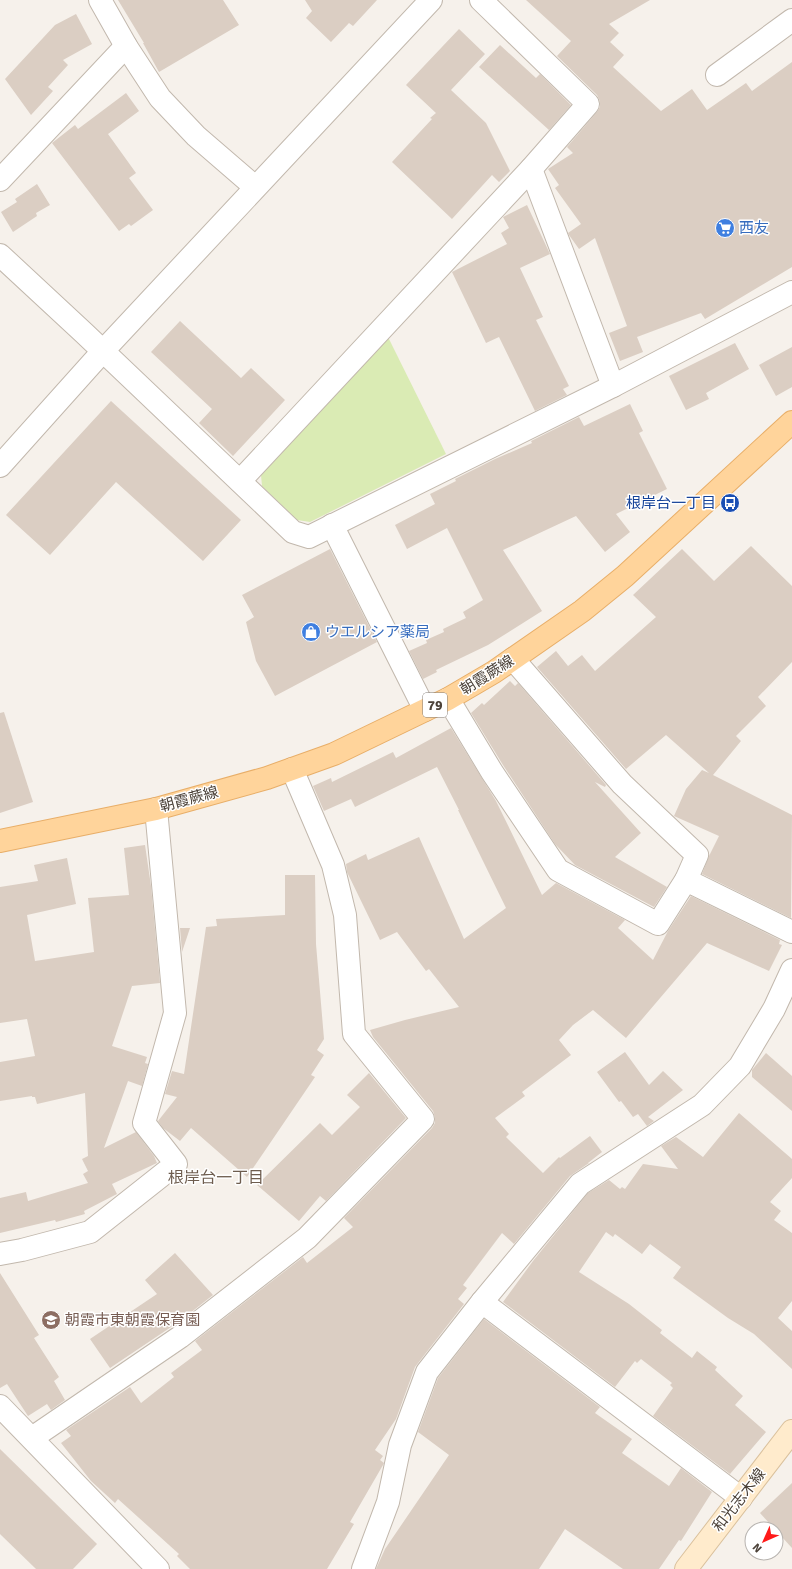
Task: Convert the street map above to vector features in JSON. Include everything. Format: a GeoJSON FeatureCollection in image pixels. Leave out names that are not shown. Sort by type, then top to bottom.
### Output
{"type":"FeatureCollection","features":[{"type":"Feature","properties":{"kind":"main road","name":"朝霞蕨線"},"geometry":{"type":"LineString","coordinates":[[0,841],[156,809],[267,778],[334,754],[448,699],[513,658],[582,611],[625,576],[792,422]]}},
{"type":"Feature","properties":{"kind":"main road","name":"和光志木線"},"geometry":{"type":"LineString","coordinates":[[686,1569],[792,1431]]}},
{"type":"Feature","properties":{"kind":"street"},"geometry":{"type":"LineString","coordinates":[[100,0],[126,46],[160,98],[196,136],[255,187]]}},
{"type":"Feature","properties":{"kind":"street"},"geometry":{"type":"LineString","coordinates":[[0,466],[103,350],[431,0]]}},
{"type":"Feature","properties":{"kind":"street"},"geometry":{"type":"LineString","coordinates":[[240,481],[531,169],[588,104],[481,0]]}},
{"type":"Feature","properties":{"kind":"street"},"geometry":{"type":"LineString","coordinates":[[717,75],[792,20]]}},
{"type":"Feature","properties":{"kind":"street"},"geometry":{"type":"LineString","coordinates":[[0,180],[126,46]]}},
{"type":"Feature","properties":{"kind":"street"},"geometry":{"type":"LineString","coordinates":[[531,169],[613,386]]}},
{"type":"Feature","properties":{"kind":"street"},"geometry":{"type":"LineString","coordinates":[[0,255],[103,350],[293,532],[309,537],[613,386],[792,292]]}},
{"type":"Feature","properties":{"kind":"street"},"geometry":{"type":"LineString","coordinates":[[332,525],[425,710]]}},
{"type":"Feature","properties":{"kind":"street"},"geometry":{"type":"LineString","coordinates":[[448,699],[492,772],[558,870],[658,924],[686,880],[698,855],[622,784],[513,658]]}},
{"type":"Feature","properties":{"kind":"street"},"geometry":{"type":"LineString","coordinates":[[32,1438],[180,1338],[307,1238],[423,1119],[354,1034],[345,916],[333,865],[292,769]]}},
{"type":"Feature","properties":{"kind":"street"},"geometry":{"type":"LineString","coordinates":[[0,1254],[22,1250],[90,1232],[176,1164],[144,1123],[175,1013],[156,809]]}},
{"type":"Feature","properties":{"kind":"street"},"geometry":{"type":"LineString","coordinates":[[686,880],[792,932]]}},
{"type":"Feature","properties":{"kind":"street"},"geometry":{"type":"LineString","coordinates":[[363,1569],[388,1502],[400,1445],[427,1372],[482,1302],[580,1184],[702,1105],[740,1066],[774,1009],[792,970]]}},
{"type":"Feature","properties":{"kind":"street"},"geometry":{"type":"LineString","coordinates":[[482,1302],[741,1498]]}},
{"type":"Feature","properties":{"kind":"street"},"geometry":{"type":"LineString","coordinates":[[3,1415],[32,1438],[158,1569]]}},
{"type":"Feature","properties":{"kind":"green space"},"geometry":{"type":"Polygon","coordinates":[[[388,337],[446,454],[310,522],[297,520],[262,486],[261,475],[388,337]]]}},
{"type":"Feature","properties":{"kind":"building"},"geometry":{"type":"Polygon","coordinates":[[[118,0],[223,0],[239,25],[159,72],[144,43],[118,0]]]}},
{"type":"Feature","properties":{"kind":"building"},"geometry":{"type":"Polygon","coordinates":[[[305,0],[377,0],[353,26],[349,23],[331,42],[306,18],[312,11],[305,0]]]}},
{"type":"Feature","properties":{"kind":"building"},"geometry":{"type":"Polygon","coordinates":[[[526,0],[650,0],[609,24],[619,33],[610,42],[624,55],[613,67],[661,111],[692,89],[707,110],[746,83],[752,91],[792,62],[792,267],[705,319],[701,313],[637,337],[643,352],[620,361],[609,333],[627,326],[595,238],[579,249],[569,235],[568,233],[581,224],[555,188],[559,185],[548,169],[573,153],[567,147],[597,112],[600,107],[600,101],[597,95],[557,56],[571,41],[526,0]]]}},
{"type":"Feature","properties":{"kind":"building"},"geometry":{"type":"Polygon","coordinates":[[[76,14],[92,44],[63,60],[68,65],[48,87],[53,91],[31,115],[5,79],[55,25],[76,14]]]}},
{"type":"Feature","properties":{"kind":"building"},"geometry":{"type":"Polygon","coordinates":[[[459,29],[485,54],[451,90],[486,123],[510,171],[499,182],[492,175],[452,219],[392,162],[436,113],[406,85],[459,29]]]}},
{"type":"Feature","properties":{"kind":"building"},"geometry":{"type":"Polygon","coordinates":[[[500,45],[536,78],[540,74],[571,105],[549,130],[479,67],[500,45]]]}},
{"type":"Feature","properties":{"kind":"building"},"geometry":{"type":"Polygon","coordinates":[[[126,93],[139,111],[108,134],[136,173],[129,178],[153,210],[131,226],[129,224],[119,231],[52,143],[75,125],[78,129],[126,93]]]}},
{"type":"Feature","properties":{"kind":"building"},"geometry":{"type":"Polygon","coordinates":[[[37,184],[50,205],[36,213],[37,216],[13,232],[1,212],[17,202],[15,199],[37,184]]]}},
{"type":"Feature","properties":{"kind":"building"},"geometry":{"type":"Polygon","coordinates":[[[527,205],[550,254],[520,268],[543,317],[536,320],[569,386],[563,389],[567,395],[535,411],[499,337],[486,343],[452,272],[507,244],[501,233],[509,228],[503,217],[527,205]]]}},
{"type":"Feature","properties":{"kind":"building"},"geometry":{"type":"Polygon","coordinates":[[[180,321],[241,378],[251,368],[285,400],[233,456],[199,423],[212,409],[151,352],[180,321]]]}},
{"type":"Feature","properties":{"kind":"building"},"geometry":{"type":"Polygon","coordinates":[[[735,343],[749,369],[706,393],[709,399],[686,410],[669,376],[735,343]]]}},
{"type":"Feature","properties":{"kind":"building"},"geometry":{"type":"Polygon","coordinates":[[[792,347],[792,387],[776,396],[759,365],[792,347]]]}},
{"type":"Feature","properties":{"kind":"building"},"geometry":{"type":"Polygon","coordinates":[[[111,401],[241,520],[203,561],[116,482],[50,555],[6,515],[111,401]]]}},
{"type":"Feature","properties":{"kind":"building"},"geometry":{"type":"Polygon","coordinates":[[[630,404],[643,431],[639,433],[667,489],[616,514],[630,532],[605,552],[576,516],[503,550],[542,611],[488,645],[436,670],[437,672],[423,679],[409,651],[427,643],[426,640],[444,632],[443,629],[466,618],[463,612],[483,600],[447,528],[407,549],[395,525],[435,504],[430,494],[456,481],[455,479],[532,443],[531,441],[579,417],[584,426],[630,404]]]}},
{"type":"Feature","properties":{"kind":"building"},"geometry":{"type":"Polygon","coordinates":[[[751,546],[792,586],[792,662],[758,697],[766,706],[736,736],[741,741],[713,775],[792,815],[791,918],[702,874],[719,836],[674,816],[686,789],[702,770],[709,773],[666,735],[626,769],[537,667],[556,651],[568,666],[582,655],[595,671],[656,617],[633,595],[682,549],[714,581],[751,546]]]}},
{"type":"Feature","properties":{"kind":"building","name":"ウエルシア薬局"},"geometry":{"type":"Polygon","coordinates":[[[330,549],[377,642],[275,696],[256,661],[246,622],[254,617],[242,595],[330,549]]]}},
{"type":"Feature","properties":{"kind":"building"},"geometry":{"type":"Polygon","coordinates":[[[510,681],[515,686],[518,683],[606,785],[605,787],[595,782],[641,833],[615,857],[667,887],[654,907],[575,865],[555,844],[503,765],[471,713],[482,703],[484,705],[510,681]]]}},
{"type":"Feature","properties":{"kind":"building"},"geometry":{"type":"Polygon","coordinates":[[[4,712],[33,802],[0,813],[0,713],[4,712]]]}},
{"type":"Feature","properties":{"kind":"building"},"geometry":{"type":"Polygon","coordinates":[[[451,728],[496,801],[542,895],[556,883],[625,920],[618,928],[653,960],[668,931],[691,896],[780,940],[779,944],[782,945],[769,971],[707,943],[626,1038],[593,1010],[573,1025],[559,1040],[571,1055],[522,1092],[525,1096],[495,1118],[509,1134],[506,1137],[543,1173],[559,1157],[560,1158],[590,1136],[602,1152],[570,1176],[514,1244],[502,1233],[463,1285],[467,1288],[458,1299],[464,1304],[415,1367],[396,1419],[375,1450],[383,1456],[380,1460],[384,1463],[350,1522],[354,1524],[327,1569],[190,1569],[177,1556],[179,1554],[118,1499],[115,1503],[91,1481],[61,1443],[71,1436],[66,1430],[130,1387],[141,1403],[174,1377],[171,1373],[202,1350],[195,1341],[303,1257],[307,1263],[353,1227],[344,1218],[432,1128],[435,1123],[433,1111],[373,1037],[370,1030],[459,1007],[429,969],[426,971],[397,932],[380,940],[347,872],[346,864],[366,854],[368,860],[419,837],[464,939],[506,908],[437,767],[355,807],[351,799],[324,811],[313,786],[331,778],[332,782],[393,752],[396,758],[451,728]]]}},
{"type":"Feature","properties":{"kind":"building"},"geometry":{"type":"Polygon","coordinates":[[[145,845],[151,886],[160,983],[132,986],[112,1046],[147,1057],[145,1063],[148,1064],[142,1086],[128,1081],[104,1148],[136,1132],[154,1156],[157,1163],[112,1184],[117,1194],[84,1211],[85,1214],[56,1222],[55,1220],[0,1233],[0,1198],[26,1192],[28,1201],[88,1183],[83,1174],[88,1171],[82,1159],[88,1156],[85,1093],[37,1104],[35,1097],[32,1096],[0,1101],[0,1062],[35,1056],[27,1019],[0,1023],[0,887],[38,881],[34,865],[67,858],[76,904],[27,915],[35,961],[94,952],[88,898],[129,895],[124,848],[145,845]]]}},
{"type":"Feature","properties":{"kind":"building"},"geometry":{"type":"Polygon","coordinates":[[[285,875],[315,875],[316,944],[324,1039],[317,1050],[324,1055],[311,1075],[315,1077],[247,1177],[191,1128],[180,1141],[163,1128],[158,1121],[177,1097],[165,1094],[172,1071],[184,1074],[206,927],[217,926],[216,919],[285,915],[285,875]]]}},
{"type":"Feature","properties":{"kind":"building"},"geometry":{"type":"Polygon","coordinates":[[[180,928],[190,928],[182,952],[180,928]]]}},
{"type":"Feature","properties":{"kind":"building"},"geometry":{"type":"Polygon","coordinates":[[[625,1052],[649,1085],[663,1071],[683,1090],[648,1117],[654,1121],[647,1126],[638,1114],[633,1117],[621,1101],[619,1102],[597,1072],[625,1052]]]}},
{"type":"Feature","properties":{"kind":"building"},"geometry":{"type":"Polygon","coordinates":[[[766,1053],[792,1076],[792,1111],[752,1077],[752,1070],[766,1053]]]}},
{"type":"Feature","properties":{"kind":"building"},"geometry":{"type":"Polygon","coordinates":[[[369,1073],[406,1118],[326,1201],[320,1196],[299,1221],[257,1185],[320,1123],[332,1135],[360,1107],[347,1095],[369,1073]]]}},
{"type":"Feature","properties":{"kind":"building"},"geometry":{"type":"Polygon","coordinates":[[[739,1113],[792,1159],[792,1178],[770,1202],[781,1211],[774,1220],[792,1233],[792,1301],[778,1318],[792,1331],[792,1369],[754,1334],[728,1318],[673,1278],[681,1267],[650,1244],[642,1254],[615,1234],[613,1237],[606,1232],[579,1272],[629,1304],[662,1330],[660,1333],[692,1358],[697,1351],[717,1367],[715,1370],[743,1396],[735,1405],[766,1432],[730,1474],[653,1416],[673,1388],[670,1385],[672,1383],[641,1359],[637,1363],[635,1361],[615,1387],[503,1302],[533,1261],[588,1193],[609,1180],[620,1189],[622,1187],[625,1189],[643,1164],[678,1169],[661,1146],[676,1137],[703,1157],[739,1113]]]}},
{"type":"Feature","properties":{"kind":"building"},"geometry":{"type":"Polygon","coordinates":[[[175,1253],[213,1295],[180,1321],[110,1368],[90,1339],[157,1294],[145,1280],[175,1253]]]}},
{"type":"Feature","properties":{"kind":"building"},"geometry":{"type":"Polygon","coordinates":[[[0,1273],[39,1335],[34,1338],[59,1377],[54,1381],[65,1400],[51,1410],[47,1404],[28,1416],[7,1384],[0,1388],[0,1273]]]}},
{"type":"Feature","properties":{"kind":"building"},"geometry":{"type":"Polygon","coordinates":[[[484,1319],[600,1407],[595,1413],[632,1439],[622,1453],[669,1486],[681,1468],[712,1492],[681,1541],[679,1540],[659,1569],[623,1569],[565,1529],[539,1569],[376,1569],[385,1549],[449,1455],[418,1432],[438,1378],[484,1319]]]}},
{"type":"Feature","properties":{"kind":"building"},"geometry":{"type":"Polygon","coordinates":[[[0,1449],[97,1544],[73,1569],[36,1569],[0,1534],[0,1449]]]}},
{"type":"Feature","properties":{"kind":"building"},"geometry":{"type":"Polygon","coordinates":[[[792,1483],[792,1548],[784,1539],[784,1521],[767,1521],[760,1513],[792,1483]]]}},
{"type":"Feature","properties":{"kind":"place","name":"西友"},"geometry":{"type":"Point","coordinates":[725,228]}},
{"type":"Feature","properties":{"kind":"place","name":"根岸台一丁目"},"geometry":{"type":"Point","coordinates":[730,503]}},
{"type":"Feature","properties":{"kind":"place","name":"ウエルシア薬局"},"geometry":{"type":"Point","coordinates":[311,632]}},
{"type":"Feature","properties":{"kind":"place","name":"朝霞市東朝霞保育園"},"geometry":{"type":"Point","coordinates":[51,1320]}},
{"type":"Feature","properties":{"kind":"district","name":"根岸台一丁目"},"geometry":{"type":"Point","coordinates":[216,1177]}}]}
